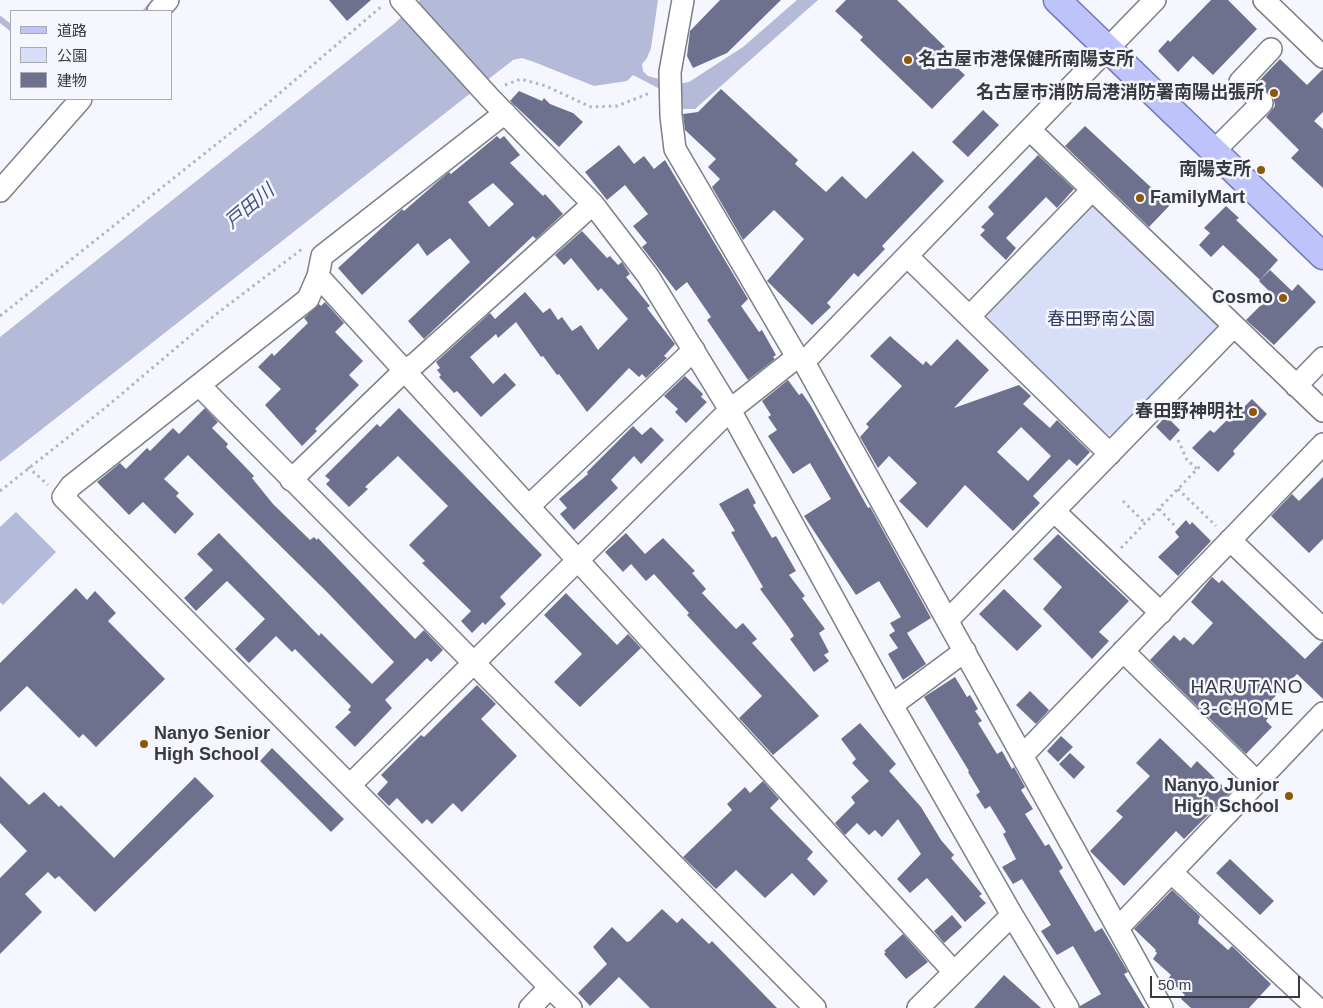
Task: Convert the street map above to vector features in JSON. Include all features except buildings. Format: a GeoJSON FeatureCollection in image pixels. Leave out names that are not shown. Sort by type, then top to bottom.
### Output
{"type":"FeatureCollection","features":[{"type":"Feature","properties":{"kind":"main road"},"geometry":{"type":"LineString","coordinates":[[1057,0],[1323,256]]}},
{"type":"Feature","properties":{"kind":"street"},"geometry":{"type":"LineString","coordinates":[[159,10],[168,0]]}},
{"type":"Feature","properties":{"kind":"street"},"geometry":{"type":"LineString","coordinates":[[401,0],[487,95],[593,204],[648,276],[730,410],[892,705],[1012,915],[1068,1008]]}},
{"type":"Feature","properties":{"kind":"street"},"geometry":{"type":"LineString","coordinates":[[683,0],[670,89],[675,149],[801,360],[948,620],[1162,1008]]}},
{"type":"Feature","properties":{"kind":"street"},"geometry":{"type":"LineString","coordinates":[[350,785],[730,410],[801,360],[907,256],[1154,0]]}},
{"type":"Feature","properties":{"kind":"street"},"geometry":{"type":"LineString","coordinates":[[1264,0],[1323,57]]}},
{"type":"Feature","properties":{"kind":"street"},"geometry":{"type":"LineString","coordinates":[[1214,151],[1262,103],[1240,82],[1272,49]]}},
{"type":"Feature","properties":{"kind":"street"},"geometry":{"type":"LineString","coordinates":[[0,190],[80,100]]}},
{"type":"Feature","properties":{"kind":"street"},"geometry":{"type":"LineString","coordinates":[[505,113],[322,256],[318,276],[308,299],[71,486],[64,497],[571,1008]]}},
{"type":"Feature","properties":{"kind":"street"},"geometry":{"type":"LineString","coordinates":[[1030,130],[1323,411]]}},
{"type":"Feature","properties":{"kind":"street"},"geometry":{"type":"LineString","coordinates":[[970,316],[1092,190]]}},
{"type":"Feature","properties":{"kind":"street"},"geometry":{"type":"LineString","coordinates":[[291,480],[405,370],[416,363],[593,204]]}},
{"type":"Feature","properties":{"kind":"street"},"geometry":{"type":"LineString","coordinates":[[907,256],[1110,454]]}},
{"type":"Feature","properties":{"kind":"street"},"geometry":{"type":"LineString","coordinates":[[318,276],[578,558],[954,972]]}},
{"type":"Feature","properties":{"kind":"street"},"geometry":{"type":"LineString","coordinates":[[948,620],[1234,326]]}},
{"type":"Feature","properties":{"kind":"street"},"geometry":{"type":"LineString","coordinates":[[530,506],[694,350]]}},
{"type":"Feature","properties":{"kind":"street"},"geometry":{"type":"LineString","coordinates":[[1296,386],[1323,358]]}},
{"type":"Feature","properties":{"kind":"street"},"geometry":{"type":"LineString","coordinates":[[198,385],[815,1008]]}},
{"type":"Feature","properties":{"kind":"street"},"geometry":{"type":"LineString","coordinates":[[1023,755],[1323,444]]}},
{"type":"Feature","properties":{"kind":"street"},"geometry":{"type":"LineString","coordinates":[[1055,512],[1161,613]]}},
{"type":"Feature","properties":{"kind":"street"},"geometry":{"type":"LineString","coordinates":[[1230,540],[1323,629]]}},
{"type":"Feature","properties":{"kind":"street"},"geometry":{"type":"LineString","coordinates":[[892,705],[965,651]]}},
{"type":"Feature","properties":{"kind":"street"},"geometry":{"type":"LineString","coordinates":[[1124,651],[1257,782]]}},
{"type":"Feature","properties":{"kind":"street"},"geometry":{"type":"LineString","coordinates":[[1118,928],[1323,713]]}},
{"type":"Feature","properties":{"kind":"street"},"geometry":{"type":"LineString","coordinates":[[1172,872],[1316,1008]]}},
{"type":"Feature","properties":{"kind":"street"},"geometry":{"type":"LineString","coordinates":[[918,1008],[1012,915]]}},
{"type":"Feature","properties":{"kind":"street"},"geometry":{"type":"LineString","coordinates":[[530,1008],[550,988]]}},
{"type":"Feature","properties":{"kind":"path"},"geometry":{"type":"LineString","coordinates":[[0,316],[267,104],[389,0]]}},
{"type":"Feature","properties":{"kind":"path"},"geometry":{"type":"LineString","coordinates":[[487,95],[508,83],[521,79],[546,86],[591,106],[617,106],[657,90],[670,89]]}},
{"type":"Feature","properties":{"kind":"path"},"geometry":{"type":"LineString","coordinates":[[0,491],[105,408],[155,364]]}},
{"type":"Feature","properties":{"kind":"path"},"geometry":{"type":"LineString","coordinates":[[1178,440],[1187,460],[1197,469]]}},
{"type":"Feature","properties":{"kind":"path"},"geometry":{"type":"LineString","coordinates":[[1108,562],[1202,464]]}},
{"type":"Feature","properties":{"kind":"path"},"geometry":{"type":"LineString","coordinates":[[28,467],[64,497]]}},
{"type":"Feature","properties":{"kind":"path"},"geometry":{"type":"LineString","coordinates":[[1178,489],[1230,540]]}},
{"type":"Feature","properties":{"kind":"path"},"geometry":{"type":"LineString","coordinates":[[1123,501],[1145,524]]}},
{"type":"Feature","properties":{"kind":"path"},"geometry":{"type":"LineString","coordinates":[[1158,510],[1176,527]]}},
{"type":"Feature","properties":{"kind":"green space","name":"春田野南公園"},"geometry":{"type":"Polygon","coordinates":[[[1096,205],[1216,323],[1217,332],[1112,435],[1104,435],[985,318],[986,310],[1086,206],[1096,205]]]}},
{"type":"Feature","properties":{"kind":"shaded area"},"geometry":{"type":"Polygon","coordinates":[[[420,0],[658,0],[651,48],[642,64],[643,71],[648,76],[678,84],[689,82],[743,47],[797,0],[818,0],[695,109],[679,109],[679,99],[633,75],[627,81],[594,86],[522,58],[513,60],[0,462],[0,337],[394,24],[420,0]]]}},
{"type":"Feature","properties":{"kind":"shaded area"},"geometry":{"type":"Polygon","coordinates":[[[16,512],[56,552],[3,605],[0,602],[0,527],[16,512]]]}},
{"type":"Feature","properties":{"kind":"waterway"},"geometry":{"type":"LineString","coordinates":[[147,10],[153,3]]}},
{"type":"Feature","properties":{"kind":"waterway"},"geometry":{"type":"LineString","coordinates":[[0,19],[10,27]]}},
{"type":"Feature","properties":{"kind":"place","name":"名古屋市港保健所南陽支所"},"geometry":{"type":"Point","coordinates":[908,60]}},
{"type":"Feature","properties":{"kind":"place","name":"名古屋市消防局港消防署南陽出張所"},"geometry":{"type":"Point","coordinates":[1274,93]}},
{"type":"Feature","properties":{"kind":"place","name":"南陽支所"},"geometry":{"type":"Point","coordinates":[1261,170]}},
{"type":"Feature","properties":{"kind":"place","name":"FamilyMart"},"geometry":{"type":"Point","coordinates":[1140,198]}},
{"type":"Feature","properties":{"kind":"place","name":"Cosmo"},"geometry":{"type":"Point","coordinates":[1283,298]}},
{"type":"Feature","properties":{"kind":"place","name":"春田野神明社"},"geometry":{"type":"Point","coordinates":[1253,412]}},
{"type":"Feature","properties":{"kind":"place","name":"Nanyo Senior High School"},"geometry":{"type":"Point","coordinates":[144,744]}},
{"type":"Feature","properties":{"kind":"place","name":"Nanyo Junior High School"},"geometry":{"type":"Point","coordinates":[1289,796]}},
{"type":"Feature","properties":{"kind":"district","name":"HARUTANO 3-CHOME"},"geometry":{"type":"Point","coordinates":[1247,699]}},
{"type":"Feature","properties":{"kind":"water label","name":"戸田川"},"geometry":{"type":"Point","coordinates":[250,207]}}]}
